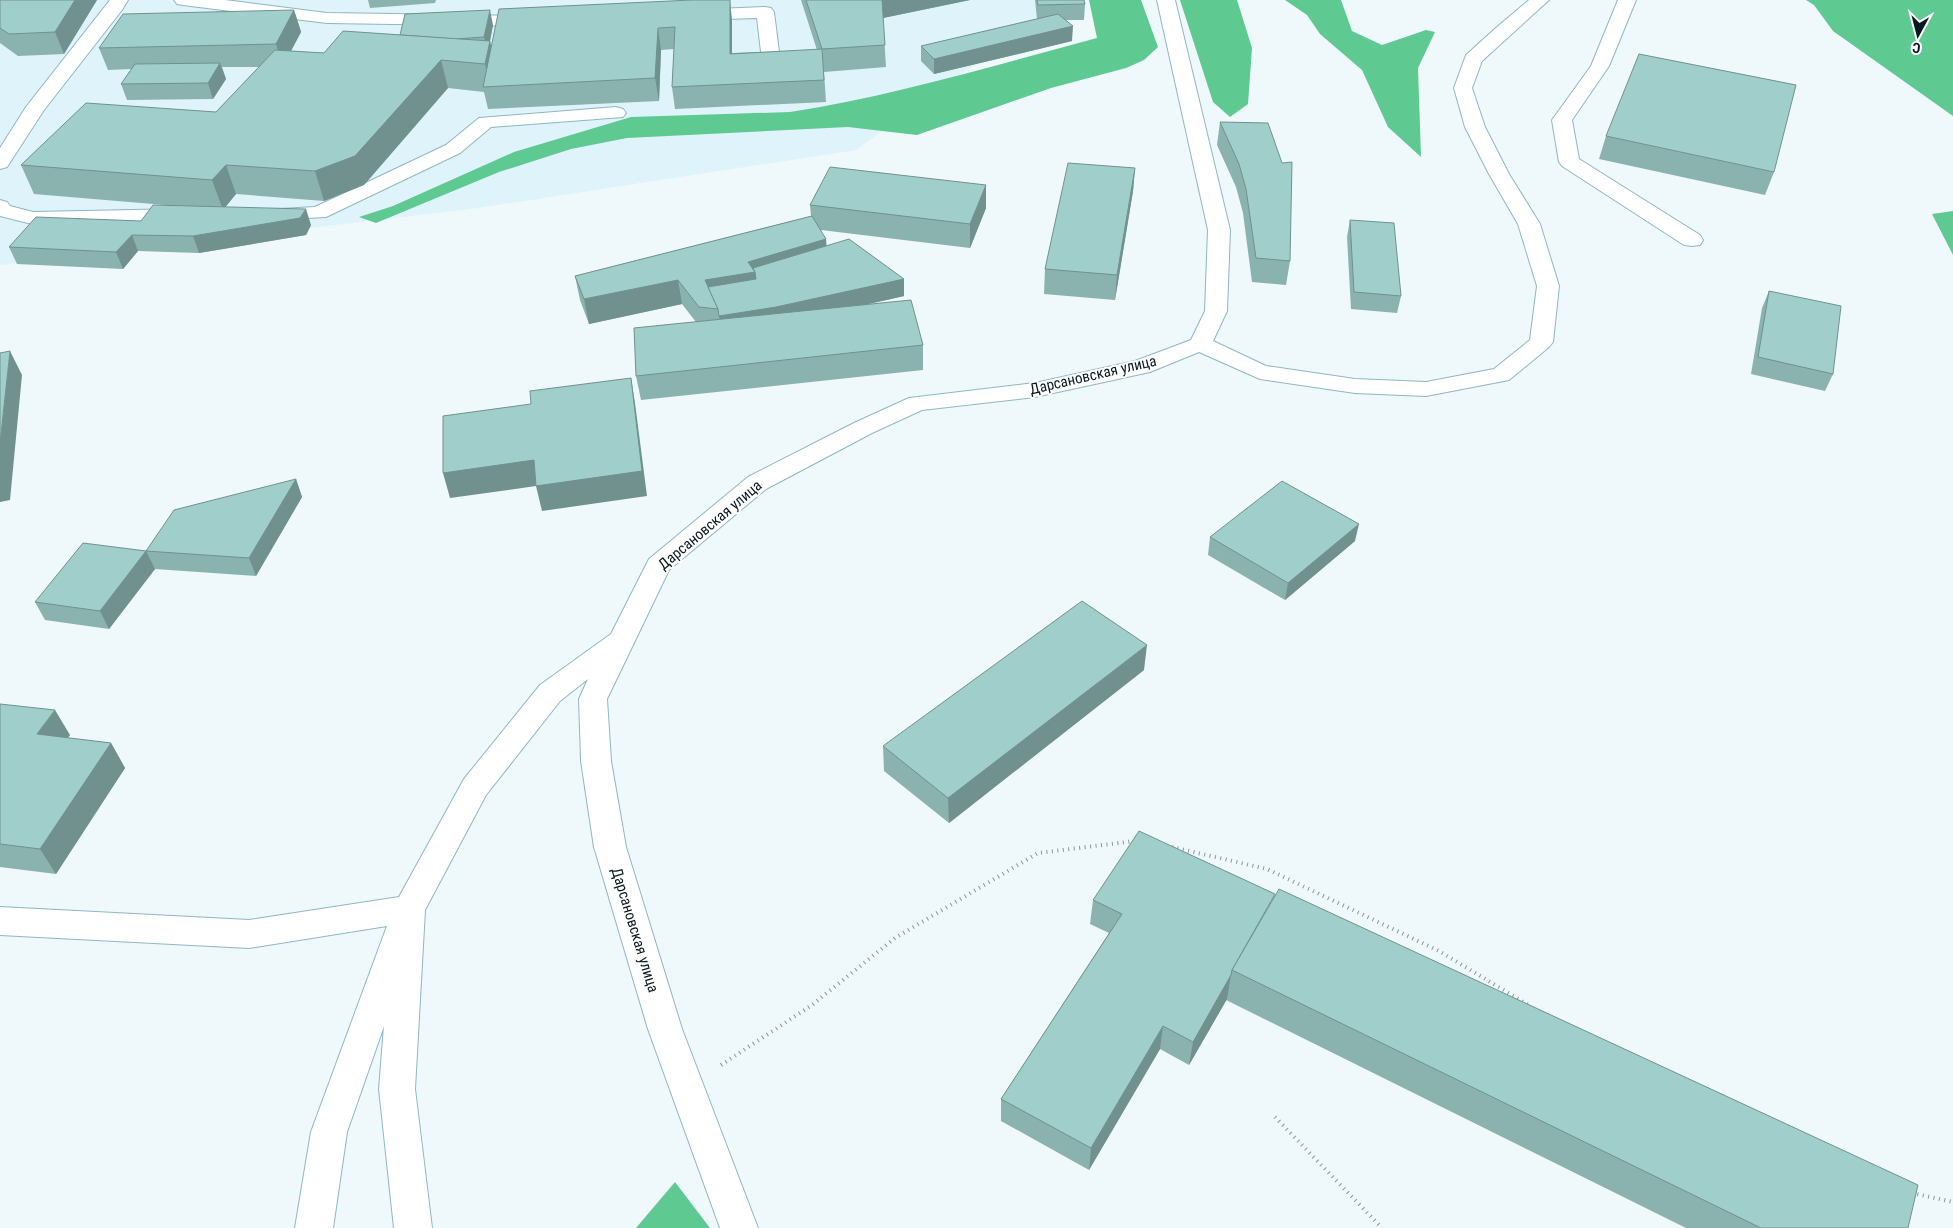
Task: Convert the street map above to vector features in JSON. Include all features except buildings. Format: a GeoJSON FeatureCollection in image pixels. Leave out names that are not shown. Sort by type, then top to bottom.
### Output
{"type":"FeatureCollection","features":[{"type":"Feature","properties":{"kind":"street"},"geometry":{"type":"LineString","coordinates":[[0,163],[36,108],[119,0]]}},
{"type":"Feature","properties":{"kind":"street"},"geometry":{"type":"LineString","coordinates":[[183,0],[327,18],[548,21]]}},
{"type":"Feature","properties":{"kind":"street"},"geometry":{"type":"LineString","coordinates":[[1166,0],[1219,230],[1216,311],[1200,344],[1260,372],[1355,386],[1426,389],[1501,376],[1541,342],[1548,286],[1529,224],[1499,174],[1475,128],[1463,88],[1473,59],[1540,0]]}},
{"type":"Feature","properties":{"kind":"street"},"geometry":{"type":"LineString","coordinates":[[1627,0],[1600,66],[1562,120],[1569,162],[1692,240]]}},
{"type":"Feature","properties":{"kind":"street"},"geometry":{"type":"LineString","coordinates":[[676,15],[765,12],[771,60]]}},
{"type":"Feature","properties":{"kind":"street"},"geometry":{"type":"LineString","coordinates":[[250,214],[319,212],[454,148],[486,122],[616,112]]}},
{"type":"Feature","properties":{"kind":"street"},"geometry":{"type":"LineString","coordinates":[[0,206],[3,210],[32,218],[200,215]]}},
{"type":"Feature","properties":{"kind":"street","name":"Дарсановская улица"},"geometry":{"type":"LineString","coordinates":[[739,1228],[665,1029],[610,847],[596,761],[593,699],[658,565],[757,483],[863,428],[917,403],[1035,390],[1142,367],[1200,344]]}},
{"type":"Feature","properties":{"kind":"street"},"geometry":{"type":"LineString","coordinates":[[314,1228],[329,1132],[409,909],[475,787],[550,693],[623,638]]}},
{"type":"Feature","properties":{"kind":"street"},"geometry":{"type":"LineString","coordinates":[[0,921],[249,934],[409,909]]}},
{"type":"Feature","properties":{"kind":"street"},"geometry":{"type":"LineString","coordinates":[[409,909],[397,1089],[413,1228]]}},
{"type":"Feature","properties":{"kind":"path"},"geometry":{"type":"LineString","coordinates":[[687,1088],[812,1005],[895,938],[1038,853],[1139,840]]}},
{"type":"Feature","properties":{"kind":"path"},"geometry":{"type":"LineString","coordinates":[[1166,846],[1267,869],[1439,951],[1537,1010]]}},
{"type":"Feature","properties":{"kind":"path"},"geometry":{"type":"LineString","coordinates":[[1274,1117],[1382,1228]]}},
{"type":"Feature","properties":{"kind":"path"},"geometry":{"type":"LineString","coordinates":[[1908,1192],[1953,1202]]}},
{"type":"Feature","properties":{"kind":"shaded area"},"geometry":{"type":"Polygon","coordinates":[[[0,0],[1046,0],[1052,8],[856,150],[478,208],[0,265],[0,0]]]}},
{"type":"Feature","properties":{"kind":"green space"},"geometry":{"type":"Polygon","coordinates":[[[1089,0],[1141,0],[1158,47],[1144,60],[1126,68],[1051,88],[917,135],[848,127],[627,138],[571,149],[499,172],[376,223],[359,217],[393,206],[514,152],[631,117],[790,112],[906,89],[1097,38],[1089,0]]]}},
{"type":"Feature","properties":{"kind":"green space"},"geometry":{"type":"Polygon","coordinates":[[[1180,0],[1237,0],[1252,48],[1248,104],[1230,117],[1213,102],[1180,0]]]}},
{"type":"Feature","properties":{"kind":"green space"},"geometry":{"type":"Polygon","coordinates":[[[1285,0],[1341,0],[1352,31],[1382,45],[1426,30],[1435,32],[1418,68],[1421,157],[1388,127],[1362,70],[1320,34],[1307,15],[1285,0]]]}},
{"type":"Feature","properties":{"kind":"green space"},"geometry":{"type":"Polygon","coordinates":[[[1806,0],[1953,0],[1953,116],[1833,31],[1814,5],[1806,0]]]}},
{"type":"Feature","properties":{"kind":"green space"},"geometry":{"type":"Polygon","coordinates":[[[1953,211],[1953,255],[1932,214],[1953,211]]]}},
{"type":"Feature","properties":{"kind":"green space"},"geometry":{"type":"Polygon","coordinates":[[[675,1182],[710,1228],[636,1228],[675,1182]]]}}]}
